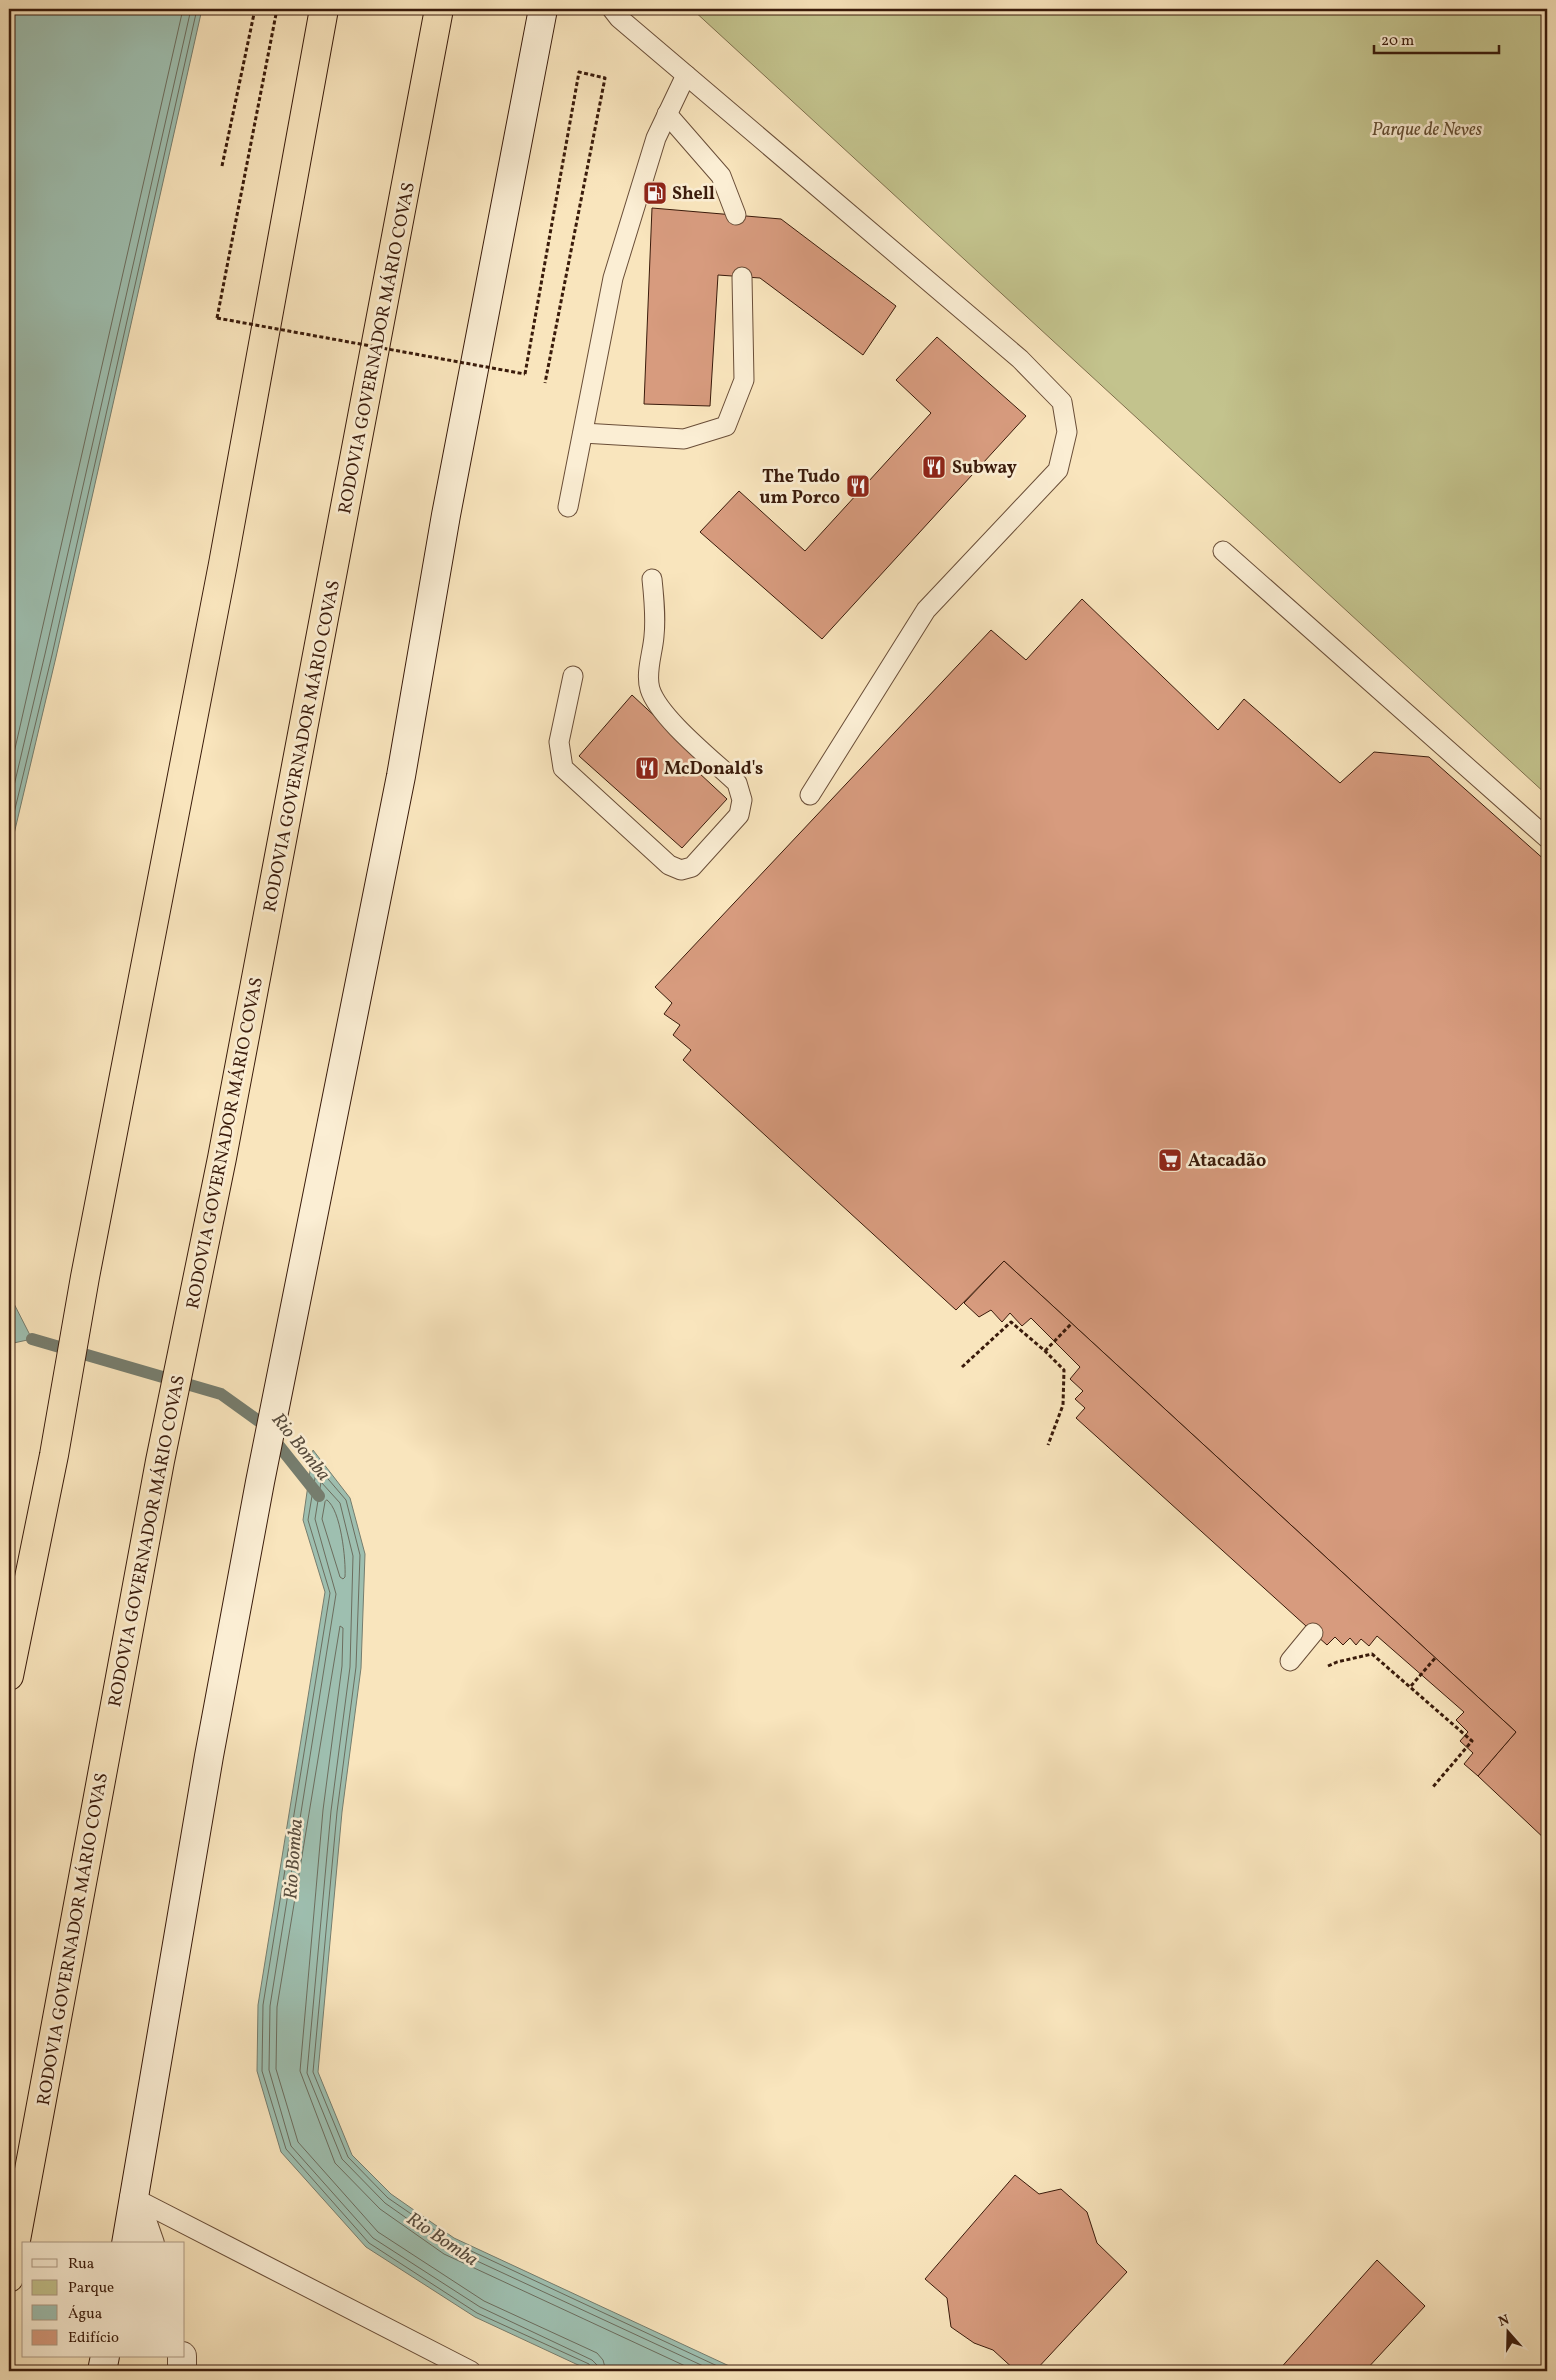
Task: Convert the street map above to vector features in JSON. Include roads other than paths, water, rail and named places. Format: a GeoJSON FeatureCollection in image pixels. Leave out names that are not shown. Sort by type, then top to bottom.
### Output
{"type":"FeatureCollection","features":[{"type":"Feature","properties":{"kind":"highway"},"geometry":{"type":"LineString","coordinates":[[9,1676],[54,1454],[85,1276],[223,564],[324,9]]}},
{"type":"Feature","properties":{"kind":"highway","name":"RODOVIA GOVERNADOR MÁRIO COVAS"},"geometry":{"type":"LineString","coordinates":[[9,2278],[160,1462],[222,1158],[281,851],[439,9]]}},
{"type":"Feature","properties":{"kind":"main road"},"geometry":{"type":"LineString","coordinates":[[126,2242],[209,1756],[260,1482],[401,776],[446,515],[466,420],[543,9]]}},
{"type":"Feature","properties":{"kind":"main road"},"geometry":{"type":"LineString","coordinates":[[134,2198],[149,2242]]}},
{"type":"Feature","properties":{"kind":"main road"},"geometry":{"type":"LineString","coordinates":[[102,2371],[105,2358]]}},
{"type":"Feature","properties":{"kind":"main road"},"geometry":{"type":"LineString","coordinates":[[182,2358],[182,2371]]}},
{"type":"Feature","properties":{"kind":"lane"},"geometry":{"type":"LineString","coordinates":[[612,9],[686,75],[1020,359],[1062,402],[1067,432],[1058,470],[926,610],[810,796]]}},
{"type":"Feature","properties":{"kind":"lane"},"geometry":{"type":"LineString","coordinates":[[568,507],[614,278],[656,138],[686,75]]}},
{"type":"Feature","properties":{"kind":"lane"},"geometry":{"type":"LineString","coordinates":[[667,114],[721,176],[736,215]]}},
{"type":"Feature","properties":{"kind":"lane"},"geometry":{"type":"LineString","coordinates":[[583,433],[684,439],[726,426],[744,380],[742,277]]}},
{"type":"Feature","properties":{"kind":"lane"},"geometry":{"type":"LineString","coordinates":[[1223,551],[1547,838]]}},
{"type":"Feature","properties":{"kind":"lane"},"geometry":{"type":"LineString","coordinates":[[574,676],[558,742],[563,768],[669,865],[682,870],[692,867],[739,815],[742,800],[737,783],[661,710],[650,688],[649,671],[654,636],[655,607],[652,579]]}},
{"type":"Feature","properties":{"kind":"lane"},"geometry":{"type":"LineString","coordinates":[[1290,1661],[1314,1632]]}},
{"type":"Feature","properties":{"kind":"lane"},"geometry":{"type":"LineString","coordinates":[[134,2198],[471,2371]]}},
{"type":"Feature","properties":{"kind":"water"},"geometry":{"type":"Polygon","coordinates":[[[9,9],[202,9],[56,657],[9,855],[9,9]]]}},
{"type":"Feature","properties":{"kind":"water"},"geometry":{"type":"Polygon","coordinates":[[[9,1294],[32,1339],[9,1344],[9,1294]]]}},
{"type":"Feature","properties":{"kind":"water"},"geometry":{"type":"Polygon","coordinates":[[[313,1450],[350,1498],[365,1554],[361,1668],[342,1812],[318,2072],[352,2155],[391,2194],[454,2238],[740,2371],[591,2371],[475,2317],[366,2247],[281,2152],[257,2071],[258,2005],[325,1592],[303,1520],[313,1450]]]}},
{"type":"Feature","properties":{"kind":"waterway","name":"Rio Bomba"},"geometry":{"type":"LineString","coordinates":[[32,1339],[221,1394],[260,1422],[319,1496]]}},
{"type":"Feature","properties":{"kind":"place","name":"Shell"},"geometry":{"type":"Point","coordinates":[655,193]}},
{"type":"Feature","properties":{"kind":"place","name":"Subway"},"geometry":{"type":"Point","coordinates":[934,467]}},
{"type":"Feature","properties":{"kind":"place","name":"The Tudo um Porco"},"geometry":{"type":"Point","coordinates":[858,486]}},
{"type":"Feature","properties":{"kind":"place","name":"McDonald's"},"geometry":{"type":"Point","coordinates":[647,768]}},
{"type":"Feature","properties":{"kind":"place","name":"Atacadão"},"geometry":{"type":"Point","coordinates":[1170,1160]}},
{"type":"Feature","properties":{"kind":"park label","name":"Parque de Neves"},"geometry":{"type":"Point","coordinates":[1427,129]}}]}
